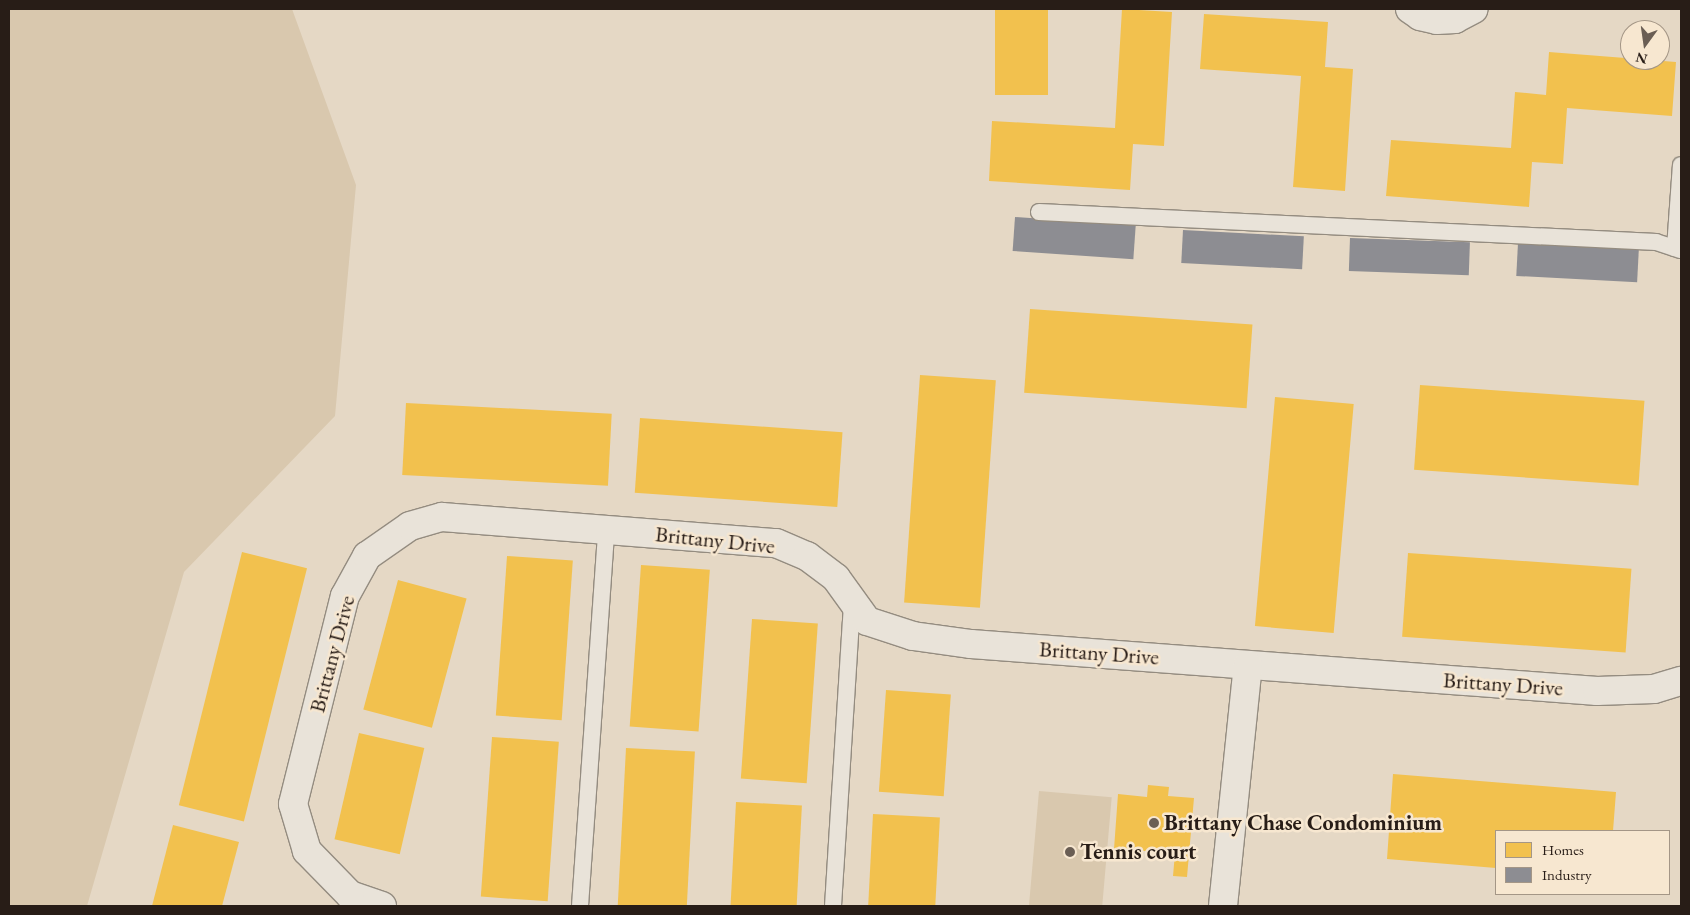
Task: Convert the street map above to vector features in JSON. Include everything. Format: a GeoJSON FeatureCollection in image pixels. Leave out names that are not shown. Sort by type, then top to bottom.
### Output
{"type":"FeatureCollection","features":[{"type":"Feature","properties":{"kind":"street"},"geometry":{"type":"LineString","coordinates":[[1410,9],[1420,16],[1437,20],[1455,19],[1474,9]]}},
{"type":"Feature","properties":{"kind":"street","name":"Brittany Drive"},"geometry":{"type":"LineString","coordinates":[[382,906],[350,895],[307,851],[293,804],[345,596],[367,556],[410,526],[442,517],[776,542],[807,556],[836,578],[867,621],[913,636],[1248,665],[1597,691],[1654,689],[1681,681]]}},
{"type":"Feature","properties":{"kind":"street"},"geometry":{"type":"LineString","coordinates":[[1223,906],[1248,665]]}},
{"type":"Feature","properties":{"kind":"lane"},"geometry":{"type":"LineString","coordinates":[[1039,212],[1656,242],[1678,249],[1681,165]]}},
{"type":"Feature","properties":{"kind":"lane"},"geometry":{"type":"LineString","coordinates":[[580,906],[606,530]]}},
{"type":"Feature","properties":{"kind":"lane"},"geometry":{"type":"LineString","coordinates":[[833,906],[852,600]]}},
{"type":"Feature","properties":{"kind":"shaded area"},"geometry":{"type":"Polygon","coordinates":[[[9,9],[292,9],[356,185],[335,416],[184,572],[87,906],[9,906],[9,9]]]}},
{"type":"Feature","properties":{"kind":"shaded area","name":"Tennis court"},"geometry":{"type":"Polygon","coordinates":[[[1039,791],[1112,797],[1102,906],[1029,906],[1039,791]]]}},
{"type":"Feature","properties":{"kind":"building: Homes"},"geometry":{"type":"Polygon","coordinates":[[[995,9],[1048,9],[1048,95],[995,95],[995,9]]]}},
{"type":"Feature","properties":{"kind":"building: Homes"},"geometry":{"type":"Polygon","coordinates":[[[1122,9],[1172,12],[1164,146],[1133,144],[1130,190],[989,181],[992,121],[1115,128],[1122,9]]]}},
{"type":"Feature","properties":{"kind":"building: Homes"},"geometry":{"type":"Polygon","coordinates":[[[1204,14],[1328,22],[1325,67],[1353,69],[1345,191],[1293,187],[1301,76],[1200,69],[1204,14]]]}},
{"type":"Feature","properties":{"kind":"building: Homes"},"geometry":{"type":"Polygon","coordinates":[[[1549,52],[1620,58],[1620,70],[1670,70],[1670,62],[1676,62],[1672,116],[1567,108],[1563,164],[1532,162],[1529,207],[1386,196],[1391,140],[1511,148],[1515,92],[1546,95],[1549,52]]]}},
{"type":"Feature","properties":{"kind":"building: Homes"},"geometry":{"type":"Polygon","coordinates":[[[1030,309],[1252,325],[1247,408],[1024,393],[1030,309]]]}},
{"type":"Feature","properties":{"kind":"building: Homes"},"geometry":{"type":"Polygon","coordinates":[[[920,375],[996,380],[980,608],[904,602],[920,375]]]}},
{"type":"Feature","properties":{"kind":"building: Homes"},"geometry":{"type":"Polygon","coordinates":[[[1420,385],[1644,401],[1639,485],[1414,470],[1420,385]]]}},
{"type":"Feature","properties":{"kind":"building: Homes"},"geometry":{"type":"Polygon","coordinates":[[[1275,397],[1354,404],[1334,633],[1255,626],[1275,397]]]}},
{"type":"Feature","properties":{"kind":"building: Homes"},"geometry":{"type":"Polygon","coordinates":[[[406,403],[612,414],[608,486],[402,475],[406,403]]]}},
{"type":"Feature","properties":{"kind":"building: Homes"},"geometry":{"type":"Polygon","coordinates":[[[640,418],[843,432],[837,507],[635,493],[640,418]]]}},
{"type":"Feature","properties":{"kind":"building: Homes"},"geometry":{"type":"Polygon","coordinates":[[[242,552],[307,568],[244,821],[179,805],[242,552]]]}},
{"type":"Feature","properties":{"kind":"building: Homes"},"geometry":{"type":"Polygon","coordinates":[[[1408,553],[1631,569],[1626,652],[1402,637],[1408,553]]]}},
{"type":"Feature","properties":{"kind":"building: Homes"},"geometry":{"type":"Polygon","coordinates":[[[507,556],[573,561],[562,720],[496,716],[507,556]]]}},
{"type":"Feature","properties":{"kind":"building: Homes"},"geometry":{"type":"Polygon","coordinates":[[[641,565],[710,570],[699,731],[630,727],[641,565]]]}},
{"type":"Feature","properties":{"kind":"building: Homes"},"geometry":{"type":"Polygon","coordinates":[[[398,580],[467,598],[432,728],[363,709],[398,580]]]}},
{"type":"Feature","properties":{"kind":"building: Homes"},"geometry":{"type":"Polygon","coordinates":[[[752,619],[818,624],[807,783],[741,779],[752,619]]]}},
{"type":"Feature","properties":{"kind":"building: Homes"},"geometry":{"type":"Polygon","coordinates":[[[886,690],[951,695],[944,796],[879,792],[886,690]]]}},
{"type":"Feature","properties":{"kind":"building: Homes"},"geometry":{"type":"Polygon","coordinates":[[[359,733],[424,748],[400,854],[334,839],[359,733]]]}},
{"type":"Feature","properties":{"kind":"building: Homes"},"geometry":{"type":"Polygon","coordinates":[[[492,737],[559,742],[548,901],[481,897],[492,737]]]}},
{"type":"Feature","properties":{"kind":"building: Homes"},"geometry":{"type":"Polygon","coordinates":[[[626,748],[695,752],[687,906],[618,906],[626,748]]]}},
{"type":"Feature","properties":{"kind":"building: Homes"},"geometry":{"type":"Polygon","coordinates":[[[1393,774],[1616,792],[1613,830],[1495,830],[1495,868],[1387,859],[1393,774]]]}},
{"type":"Feature","properties":{"kind":"building: Homes","name":"Brittany Chase Condominium"},"geometry":{"type":"Polygon","coordinates":[[[1148,785],[1169,787],[1168,796],[1194,798],[1187,877],[1173,876],[1175,853],[1114,849],[1118,794],[1147,797],[1148,785]]]}},
{"type":"Feature","properties":{"kind":"building: Homes"},"geometry":{"type":"Polygon","coordinates":[[[736,802],[802,805],[797,906],[731,906],[736,802]]]}},
{"type":"Feature","properties":{"kind":"building: Homes"},"geometry":{"type":"Polygon","coordinates":[[[873,814],[940,818],[935,906],[868,906],[873,814]]]}},
{"type":"Feature","properties":{"kind":"building: Homes"},"geometry":{"type":"Polygon","coordinates":[[[173,825],[239,842],[222,906],[152,906],[173,825]]]}},
{"type":"Feature","properties":{"kind":"building: Industry"},"geometry":{"type":"Polygon","coordinates":[[[1015,217],[1136,225],[1133,259],[1013,251],[1015,217]]]}},
{"type":"Feature","properties":{"kind":"building: Industry"},"geometry":{"type":"Polygon","coordinates":[[[1183,230],[1304,236],[1302,269],[1181,263],[1183,230]]]}},
{"type":"Feature","properties":{"kind":"building: Industry"},"geometry":{"type":"Polygon","coordinates":[[[1350,238],[1470,242],[1469,275],[1349,271],[1350,238]]]}},
{"type":"Feature","properties":{"kind":"building: Industry"},"geometry":{"type":"Polygon","coordinates":[[[1518,243],[1639,249],[1637,282],[1516,276],[1518,243]]]}},
{"type":"Feature","properties":{"kind":"place","name":"Brittany Chase Condominium"},"geometry":{"type":"Point","coordinates":[1154,823]}},
{"type":"Feature","properties":{"kind":"place","name":"Tennis court"},"geometry":{"type":"Point","coordinates":[1070,852]}}]}
